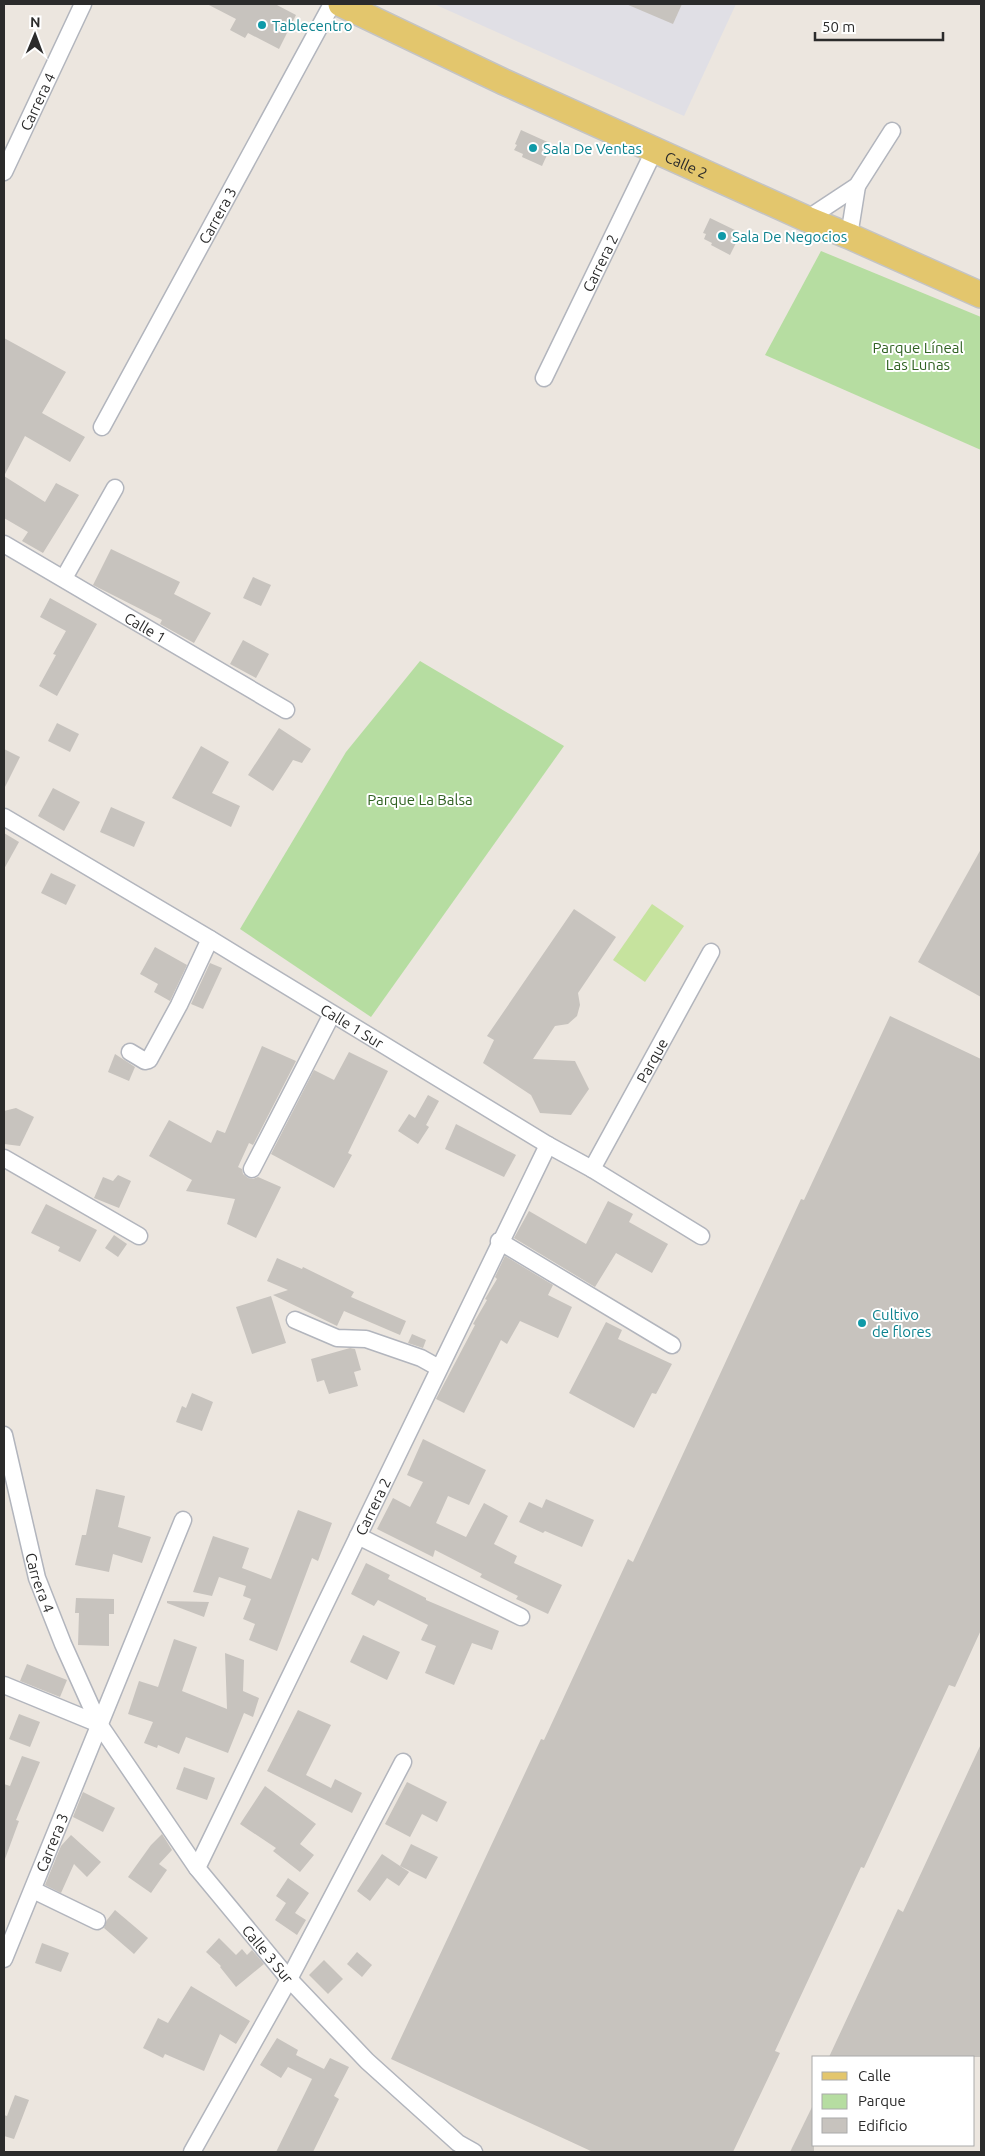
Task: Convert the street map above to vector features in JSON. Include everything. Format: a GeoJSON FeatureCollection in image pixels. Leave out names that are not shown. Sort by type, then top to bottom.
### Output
{"type":"FeatureCollection","features":[{"type":"Feature","properties":{"kind":"main road","name":"Calle 2"},"geometry":{"type":"LineString","coordinates":[[341,4],[504,82],[807,219],[981,295]]}},
{"type":"Feature","properties":{"kind":"street","name":"Carrera 4"},"geometry":{"type":"LineString","coordinates":[[4,172],[9,147],[83,4]]}},
{"type":"Feature","properties":{"kind":"street","name":"Carrera 3"},"geometry":{"type":"LineString","coordinates":[[102,427],[332,4]]}},
{"type":"Feature","properties":{"kind":"street"},"geometry":{"type":"LineString","coordinates":[[807,219],[856,186],[892,131]]}},
{"type":"Feature","properties":{"kind":"street","name":"Carrera 2"},"geometry":{"type":"LineString","coordinates":[[544,378],[655,149]]}},
{"type":"Feature","properties":{"kind":"street"},"geometry":{"type":"LineString","coordinates":[[848,236],[856,186]]}},
{"type":"Feature","properties":{"kind":"street"},"geometry":{"type":"LineString","coordinates":[[64,578],[115,488]]}},
{"type":"Feature","properties":{"kind":"street","name":"Calle 1"},"geometry":{"type":"LineString","coordinates":[[4,544],[286,710]]}},
{"type":"Feature","properties":{"kind":"street","name":"Calle 1 Sur"},"geometry":{"type":"LineString","coordinates":[[4,817],[210,939],[701,1236]]}},
{"type":"Feature","properties":{"kind":"street"},"geometry":{"type":"LineString","coordinates":[[130,1052],[149,1060],[179,1005],[210,939]]}},
{"type":"Feature","properties":{"kind":"street","name":"Parque"},"geometry":{"type":"LineString","coordinates":[[592,1169],[711,952]]}},
{"type":"Feature","properties":{"kind":"street"},"geometry":{"type":"LineString","coordinates":[[252,1169],[332,1014]]}},
{"type":"Feature","properties":{"kind":"street","name":"Carrera 2"},"geometry":{"type":"LineString","coordinates":[[197,1868],[499,1241],[548,1145]]}},
{"type":"Feature","properties":{"kind":"street"},"geometry":{"type":"LineString","coordinates":[[4,1158],[139,1236]]}},
{"type":"Feature","properties":{"kind":"street"},"geometry":{"type":"LineString","coordinates":[[499,1241],[672,1345]]}},
{"type":"Feature","properties":{"kind":"street"},"geometry":{"type":"LineString","coordinates":[[296,1320],[337,1338],[366,1339],[421,1358],[439,1368]]}},
{"type":"Feature","properties":{"kind":"street","name":"Carrera 4"},"geometry":{"type":"LineString","coordinates":[[4,1434],[36,1578],[99,1724]]}},
{"type":"Feature","properties":{"kind":"street","name":"Carrera 3"},"geometry":{"type":"LineString","coordinates":[[4,1959],[183,1520]]}},
{"type":"Feature","properties":{"kind":"street"},"geometry":{"type":"LineString","coordinates":[[358,1536],[521,1617]]}},
{"type":"Feature","properties":{"kind":"street"},"geometry":{"type":"LineString","coordinates":[[4,1685],[99,1724]]}},
{"type":"Feature","properties":{"kind":"street","name":"Calle 3 Sur"},"geometry":{"type":"LineString","coordinates":[[99,1724],[197,1868],[289,1979],[366,2061],[458,2143],[474,2152]]}},
{"type":"Feature","properties":{"kind":"street"},"geometry":{"type":"LineString","coordinates":[[192,2152],[289,1979],[403,1762]]}},
{"type":"Feature","properties":{"kind":"street"},"geometry":{"type":"LineString","coordinates":[[33,1890],[97,1922]]}},
{"type":"Feature","properties":{"kind":"shaded area"},"geometry":{"type":"Polygon","coordinates":[[[434,4],[736,4],[684,116],[434,4]]]}},
{"type":"Feature","properties":{"kind":"green space","name":"Parque Líneal Las Lunas"},"geometry":{"type":"Polygon","coordinates":[[[821,251],[981,317],[981,450],[765,355],[821,251]]]}},
{"type":"Feature","properties":{"kind":"green space","name":"Parque La Balsa"},"geometry":{"type":"Polygon","coordinates":[[[420,661],[564,746],[371,1017],[240,929],[346,752],[420,661]]]}},
{"type":"Feature","properties":{"kind":"green space"},"geometry":{"type":"Polygon","coordinates":[[[652,904],[684,926],[645,982],[613,960],[652,904]]]}},
{"type":"Feature","properties":{"kind":"building","name":"Tablecentro"},"geometry":{"type":"Polygon","coordinates":[[[207,4],[275,4],[296,15],[279,49],[248,33],[245,38],[230,30],[236,19],[207,4]]]}},
{"type":"Feature","properties":{"kind":"building"},"geometry":{"type":"Polygon","coordinates":[[[626,4],[682,4],[673,24],[626,4]]]}},
{"type":"Feature","properties":{"kind":"building","name":"Sala De Ventas"},"geometry":{"type":"Polygon","coordinates":[[[521,130],[552,144],[542,166],[522,157],[523,154],[514,150],[521,130]]]}},
{"type":"Feature","properties":{"kind":"building","name":"Sala De Negocios"},"geometry":{"type":"Polygon","coordinates":[[[710,218],[741,233],[730,255],[704,239],[706,234],[703,233],[710,218]]]}},
{"type":"Feature","properties":{"kind":"building"},"geometry":{"type":"Polygon","coordinates":[[[4,338],[66,372],[42,413],[85,437],[70,462],[25,436],[4,476],[4,338]]]}},
{"type":"Feature","properties":{"kind":"building"},"geometry":{"type":"Polygon","coordinates":[[[4,476],[45,502],[56,483],[79,495],[43,553],[22,541],[28,532],[4,518],[4,476]]]}},
{"type":"Feature","properties":{"kind":"building"},"geometry":{"type":"Polygon","coordinates":[[[111,549],[180,582],[174,594],[211,613],[194,643],[160,624],[162,620],[93,585],[111,549]]]}},
{"type":"Feature","properties":{"kind":"building"},"geometry":{"type":"Polygon","coordinates":[[[253,577],[271,585],[261,606],[243,598],[253,577]]]}},
{"type":"Feature","properties":{"kind":"building"},"geometry":{"type":"Polygon","coordinates":[[[50,598],[97,624],[57,696],[39,686],[56,655],[53,654],[66,631],[40,617],[50,598]]]}},
{"type":"Feature","properties":{"kind":"building"},"geometry":{"type":"Polygon","coordinates":[[[243,640],[269,654],[256,678],[230,664],[243,640]]]}},
{"type":"Feature","properties":{"kind":"building"},"geometry":{"type":"Polygon","coordinates":[[[57,723],[79,734],[70,752],[48,741],[57,723]]]}},
{"type":"Feature","properties":{"kind":"building"},"geometry":{"type":"Polygon","coordinates":[[[279,728],[311,749],[302,763],[293,760],[273,791],[248,775],[279,728]]]}},
{"type":"Feature","properties":{"kind":"building"},"geometry":{"type":"Polygon","coordinates":[[[201,746],[229,762],[212,793],[240,806],[231,827],[172,798],[201,746]]]}},
{"type":"Feature","properties":{"kind":"building"},"geometry":{"type":"Polygon","coordinates":[[[4,749],[20,757],[4,789],[4,749]]]}},
{"type":"Feature","properties":{"kind":"building"},"geometry":{"type":"Polygon","coordinates":[[[53,788],[80,802],[64,831],[38,816],[53,788]]]}},
{"type":"Feature","properties":{"kind":"building"},"geometry":{"type":"Polygon","coordinates":[[[111,807],[145,822],[134,847],[100,832],[111,807]]]}},
{"type":"Feature","properties":{"kind":"building"},"geometry":{"type":"Polygon","coordinates":[[[4,833],[19,842],[4,869],[4,833]]]}},
{"type":"Feature","properties":{"kind":"building"},"geometry":{"type":"Polygon","coordinates":[[[981,849],[981,997],[918,962],[981,849]]]}},
{"type":"Feature","properties":{"kind":"building"},"geometry":{"type":"Polygon","coordinates":[[[51,873],[76,885],[66,905],[41,893],[51,873]]]}},
{"type":"Feature","properties":{"kind":"building"},"geometry":{"type":"Polygon","coordinates":[[[574,909],[616,937],[578,993],[580,1005],[577,1016],[568,1024],[555,1026],[533,1059],[575,1061],[589,1089],[571,1115],[540,1113],[531,1095],[483,1063],[494,1040],[487,1036],[574,909]]]}},
{"type":"Feature","properties":{"kind":"building"},"geometry":{"type":"Polygon","coordinates":[[[155,947],[187,965],[170,1001],[154,992],[158,984],[140,974],[155,947]]]}},
{"type":"Feature","properties":{"kind":"building"},"geometry":{"type":"Polygon","coordinates":[[[210,963],[222,968],[203,1009],[191,1004],[210,963]]]}},
{"type":"Feature","properties":{"kind":"building"},"geometry":{"type":"Polygon","coordinates":[[[890,1016],[981,1059],[981,1630],[955,1687],[949,1685],[864,1868],[861,1867],[775,2051],[780,2053],[733,2152],[593,2152],[391,2059],[541,1739],[544,1740],[628,1559],[633,1562],[801,1199],[804,1200],[890,1016]]]}},
{"type":"Feature","properties":{"kind":"building"},"geometry":{"type":"Polygon","coordinates":[[[262,1046],[296,1061],[253,1145],[249,1143],[238,1167],[242,1169],[243,1174],[248,1178],[258,1177],[281,1187],[256,1238],[227,1224],[235,1199],[186,1191],[192,1180],[149,1156],[169,1120],[211,1143],[217,1130],[225,1133],[262,1046]]]}},
{"type":"Feature","properties":{"kind":"building"},"geometry":{"type":"Polygon","coordinates":[[[349,1052],[388,1071],[348,1153],[352,1155],[334,1188],[271,1154],[314,1070],[334,1080],[349,1052]]]}},
{"type":"Feature","properties":{"kind":"building"},"geometry":{"type":"Polygon","coordinates":[[[115,1054],[135,1067],[129,1081],[108,1072],[115,1054]]]}},
{"type":"Feature","properties":{"kind":"building"},"geometry":{"type":"Polygon","coordinates":[[[428,1095],[439,1101],[426,1125],[429,1127],[418,1144],[398,1131],[409,1114],[415,1118],[428,1095]]]}},
{"type":"Feature","properties":{"kind":"building"},"geometry":{"type":"Polygon","coordinates":[[[16,1108],[34,1117],[20,1146],[4,1144],[4,1111],[16,1108]]]}},
{"type":"Feature","properties":{"kind":"building"},"geometry":{"type":"Polygon","coordinates":[[[456,1124],[516,1155],[504,1177],[445,1149],[456,1124]]]}},
{"type":"Feature","properties":{"kind":"building"},"geometry":{"type":"Polygon","coordinates":[[[118,1175],[131,1181],[119,1208],[94,1198],[103,1177],[113,1181],[118,1175]]]}},
{"type":"Feature","properties":{"kind":"building"},"geometry":{"type":"Polygon","coordinates":[[[608,1201],[633,1214],[629,1222],[668,1244],[652,1273],[616,1253],[595,1287],[514,1238],[529,1211],[586,1244],[608,1201]]]}},
{"type":"Feature","properties":{"kind":"building"},"geometry":{"type":"Polygon","coordinates":[[[46,1204],[97,1230],[80,1262],[58,1251],[60,1247],[31,1233],[46,1204]]]}},
{"type":"Feature","properties":{"kind":"building"},"geometry":{"type":"Polygon","coordinates":[[[114,1235],[127,1244],[118,1257],[105,1248],[114,1235]]]}},
{"type":"Feature","properties":{"kind":"building"},"geometry":{"type":"Polygon","coordinates":[[[505,1256],[553,1285],[548,1295],[572,1307],[558,1338],[520,1321],[507,1344],[501,1340],[464,1413],[436,1399],[475,1325],[473,1324],[497,1279],[495,1277],[505,1256]]]}},
{"type":"Feature","properties":{"kind":"building"},"geometry":{"type":"Polygon","coordinates":[[[277,1258],[302,1269],[303,1267],[354,1292],[351,1297],[406,1321],[400,1335],[344,1311],[337,1326],[273,1295],[288,1290],[267,1281],[277,1258]]]}},
{"type":"Feature","properties":{"kind":"building"},"geometry":{"type":"Polygon","coordinates":[[[271,1296],[286,1343],[252,1354],[236,1307],[271,1296]]]}},
{"type":"Feature","properties":{"kind":"building"},"geometry":{"type":"Polygon","coordinates":[[[606,1322],[622,1330],[618,1339],[672,1364],[656,1394],[652,1393],[634,1428],[569,1393],[606,1322]]]}},
{"type":"Feature","properties":{"kind":"building"},"geometry":{"type":"Polygon","coordinates":[[[412,1334],[426,1340],[423,1348],[408,1343],[412,1334]]]}},
{"type":"Feature","properties":{"kind":"building"},"geometry":{"type":"Polygon","coordinates":[[[350,1348],[355,1349],[361,1370],[354,1372],[358,1386],[329,1394],[324,1380],[317,1382],[311,1359],[350,1348]]]}},
{"type":"Feature","properties":{"kind":"building"},"geometry":{"type":"Polygon","coordinates":[[[192,1393],[213,1402],[202,1431],[176,1422],[182,1406],[186,1408],[192,1393]]]}},
{"type":"Feature","properties":{"kind":"building"},"geometry":{"type":"Polygon","coordinates":[[[423,1439],[486,1470],[469,1505],[448,1496],[436,1523],[466,1537],[484,1503],[508,1516],[494,1544],[517,1556],[514,1563],[562,1585],[548,1614],[516,1599],[518,1596],[480,1577],[482,1574],[435,1550],[433,1557],[377,1529],[393,1498],[410,1507],[423,1482],[407,1475],[423,1439]]]}},
{"type":"Feature","properties":{"kind":"building"},"geometry":{"type":"Polygon","coordinates":[[[96,1489],[125,1496],[118,1527],[151,1537],[142,1563],[113,1554],[109,1572],[75,1565],[82,1535],[86,1535],[96,1489]]]}},
{"type":"Feature","properties":{"kind":"building"},"geometry":{"type":"Polygon","coordinates":[[[546,1499],[594,1520],[582,1547],[519,1522],[529,1502],[542,1508],[546,1499]]]}},
{"type":"Feature","properties":{"kind":"building"},"geometry":{"type":"Polygon","coordinates":[[[298,1510],[332,1523],[318,1561],[312,1558],[277,1651],[249,1640],[255,1624],[243,1619],[251,1599],[243,1596],[246,1586],[219,1577],[212,1596],[193,1592],[213,1536],[249,1548],[242,1568],[271,1579],[298,1510]]]}},
{"type":"Feature","properties":{"kind":"building"},"geometry":{"type":"Polygon","coordinates":[[[366,1563],[390,1575],[388,1579],[426,1598],[426,1600],[499,1631],[492,1650],[472,1643],[454,1685],[425,1673],[436,1646],[421,1640],[428,1625],[378,1600],[374,1606],[351,1594],[366,1563]]]}},
{"type":"Feature","properties":{"kind":"building"},"geometry":{"type":"Polygon","coordinates":[[[76,1598],[114,1599],[114,1614],[109,1614],[109,1646],[78,1645],[79,1613],[75,1613],[76,1598]]]}},
{"type":"Feature","properties":{"kind":"building"},"geometry":{"type":"Polygon","coordinates":[[[167,1601],[209,1602],[204,1617],[167,1603],[167,1601]]]}},
{"type":"Feature","properties":{"kind":"building"},"geometry":{"type":"Polygon","coordinates":[[[363,1635],[400,1652],[387,1680],[350,1662],[363,1635]]]}},
{"type":"Feature","properties":{"kind":"building"},"geometry":{"type":"Polygon","coordinates":[[[174,1639],[197,1647],[182,1691],[227,1709],[225,1653],[244,1660],[243,1691],[259,1698],[253,1717],[244,1713],[228,1753],[186,1737],[179,1754],[158,1745],[157,1748],[144,1743],[153,1722],[128,1714],[139,1681],[158,1687],[174,1639]]]}},
{"type":"Feature","properties":{"kind":"building"},"geometry":{"type":"Polygon","coordinates":[[[27,1664],[67,1680],[60,1697],[20,1681],[27,1664]]]}},
{"type":"Feature","properties":{"kind":"building"},"geometry":{"type":"Polygon","coordinates":[[[298,1710],[331,1725],[306,1775],[331,1788],[335,1779],[362,1793],[352,1813],[267,1771],[298,1710]]]}},
{"type":"Feature","properties":{"kind":"building"},"geometry":{"type":"Polygon","coordinates":[[[19,1714],[40,1722],[30,1747],[9,1739],[19,1714]]]}},
{"type":"Feature","properties":{"kind":"building"},"geometry":{"type":"Polygon","coordinates":[[[981,1744],[981,2057],[829,2056],[898,1909],[903,1912],[981,1744]]]}},
{"type":"Feature","properties":{"kind":"building"},"geometry":{"type":"Polygon","coordinates":[[[22,1756],[40,1762],[16,1820],[19,1821],[5,1859],[4,1784],[10,1786],[22,1756]]]}},
{"type":"Feature","properties":{"kind":"building"},"geometry":{"type":"Polygon","coordinates":[[[184,1767],[215,1778],[207,1800],[176,1789],[184,1767]]]}},
{"type":"Feature","properties":{"kind":"building"},"geometry":{"type":"Polygon","coordinates":[[[407,1782],[447,1802],[437,1822],[422,1814],[410,1837],[385,1824],[407,1782]]]}},
{"type":"Feature","properties":{"kind":"building"},"geometry":{"type":"Polygon","coordinates":[[[265,1786],[316,1824],[300,1844],[314,1855],[300,1872],[273,1851],[276,1848],[240,1824],[265,1786]]]}},
{"type":"Feature","properties":{"kind":"building"},"geometry":{"type":"Polygon","coordinates":[[[83,1792],[115,1808],[103,1832],[73,1817],[83,1792]]]}},
{"type":"Feature","properties":{"kind":"building"},"geometry":{"type":"Polygon","coordinates":[[[162,1834],[172,1850],[159,1864],[167,1870],[151,1893],[128,1877],[151,1845],[162,1834]]]}},
{"type":"Feature","properties":{"kind":"building"},"geometry":{"type":"Polygon","coordinates":[[[71,1835],[101,1862],[87,1877],[74,1864],[61,1893],[45,1885],[61,1846],[71,1835]]]}},
{"type":"Feature","properties":{"kind":"building"},"geometry":{"type":"Polygon","coordinates":[[[411,1844],[438,1857],[426,1879],[400,1866],[411,1844]]]}},
{"type":"Feature","properties":{"kind":"building"},"geometry":{"type":"Polygon","coordinates":[[[382,1854],[409,1872],[399,1886],[387,1878],[370,1901],[357,1891],[382,1854]]]}},
{"type":"Feature","properties":{"kind":"building"},"geometry":{"type":"Polygon","coordinates":[[[288,1878],[309,1893],[295,1913],[306,1920],[297,1935],[275,1920],[286,1903],[276,1896],[288,1878]]]}},
{"type":"Feature","properties":{"kind":"building"},"geometry":{"type":"Polygon","coordinates":[[[115,1910],[148,1938],[134,1954],[104,1928],[107,1920],[115,1910]]]}},
{"type":"Feature","properties":{"kind":"building"},"geometry":{"type":"Polygon","coordinates":[[[219,1938],[236,1955],[242,1949],[247,1955],[252,1950],[264,1964],[236,1987],[221,1966],[206,1952],[219,1938]]]}},
{"type":"Feature","properties":{"kind":"building"},"geometry":{"type":"Polygon","coordinates":[[[42,1943],[69,1953],[61,1972],[35,1963],[42,1943]]]}},
{"type":"Feature","properties":{"kind":"building"},"geometry":{"type":"Polygon","coordinates":[[[357,1952],[372,1965],[362,1977],[347,1964],[357,1952]]]}},
{"type":"Feature","properties":{"kind":"building"},"geometry":{"type":"Polygon","coordinates":[[[324,1960],[343,1979],[328,1994],[309,1975],[324,1960]]]}},
{"type":"Feature","properties":{"kind":"building"},"geometry":{"type":"Polygon","coordinates":[[[191,1986],[250,2021],[236,2044],[220,2034],[204,2071],[165,2054],[163,2058],[143,2048],[158,2018],[168,2023],[191,1986]]]}},
{"type":"Feature","properties":{"kind":"building"},"geometry":{"type":"Polygon","coordinates":[[[277,2038],[298,2050],[296,2055],[324,2069],[330,2058],[349,2067],[334,2096],[339,2099],[313,2152],[276,2152],[312,2079],[288,2067],[281,2078],[260,2065],[277,2038]]]}},
{"type":"Feature","properties":{"kind":"building"},"geometry":{"type":"Polygon","coordinates":[[[15,2095],[29,2100],[14,2139],[4,2136],[4,2115],[7,2116],[15,2095]]]}},
{"type":"Feature","properties":{"kind":"building"},"geometry":{"type":"Polygon","coordinates":[[[812,2107],[812,2146],[814,2146],[814,2152],[790,2152],[812,2107]]]}},
{"type":"Feature","properties":{"kind":"place","name":"Tablecentro"},"geometry":{"type":"Point","coordinates":[262,25]}},
{"type":"Feature","properties":{"kind":"place","name":"Sala De Ventas"},"geometry":{"type":"Point","coordinates":[533,148]}},
{"type":"Feature","properties":{"kind":"place","name":"Sala De Negocios"},"geometry":{"type":"Point","coordinates":[722,236]}},
{"type":"Feature","properties":{"kind":"place","name":"Cultivo de flores"},"geometry":{"type":"Point","coordinates":[862,1323]}}]}
